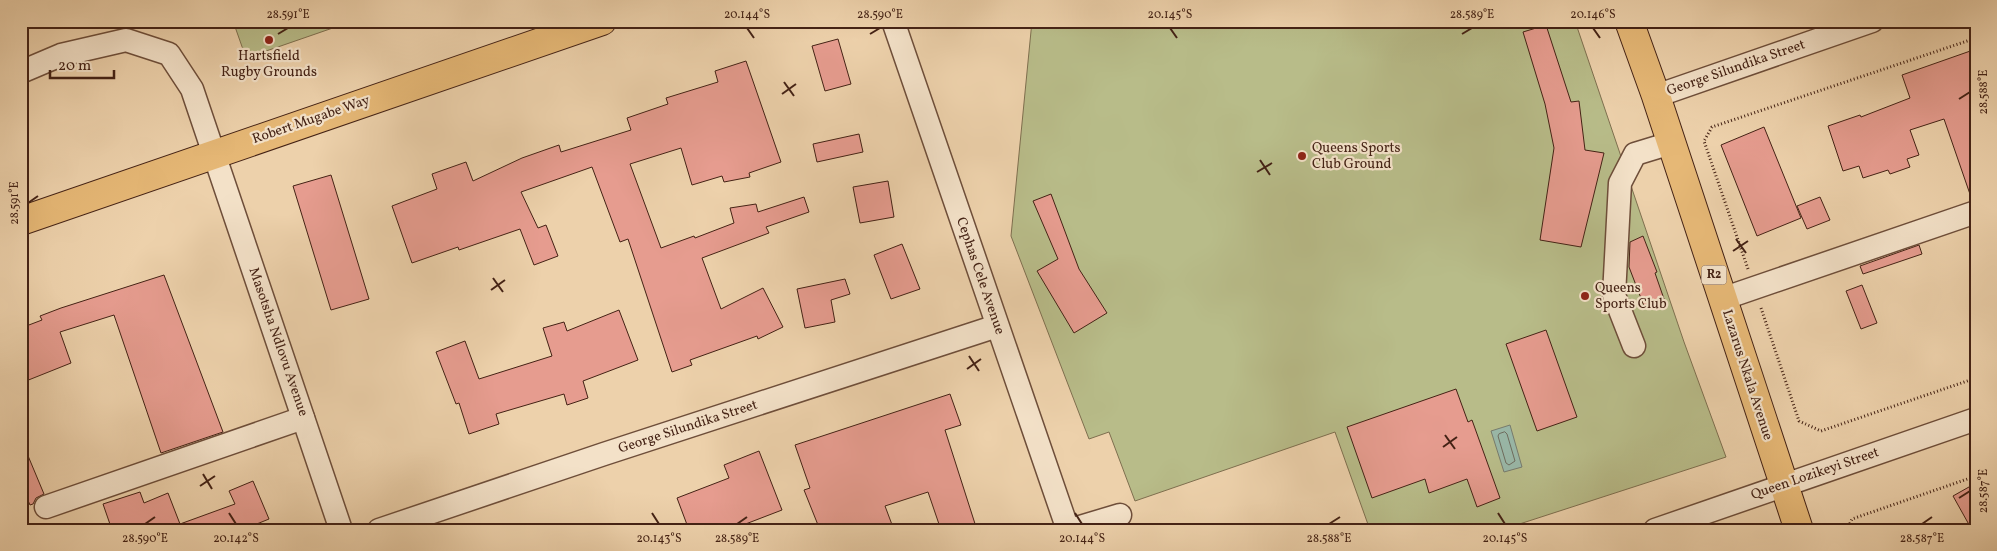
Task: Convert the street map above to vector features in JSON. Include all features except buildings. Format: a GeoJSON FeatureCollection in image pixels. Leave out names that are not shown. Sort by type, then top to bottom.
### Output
{"type":"FeatureCollection","features":[{"type":"Feature","properties":{"kind":"main road","name":"Robert Mugabe Way"},"geometry":{"type":"LineString","coordinates":[[21,221],[602,21]]}},
{"type":"Feature","properties":{"kind":"main road","name":"Lazarus Nkala Avenue"},"geometry":{"type":"LineString","coordinates":[[1629,21],[1656,96],[1798,530]]}},
{"type":"Feature","properties":{"kind":"street","name":"Cephas Cele Avenue"},"geometry":{"type":"LineString","coordinates":[[893,21],[1069,530]]}},
{"type":"Feature","properties":{"kind":"street","name":"George Silundika Street"},"geometry":{"type":"LineString","coordinates":[[1656,96],[1872,21]]}},
{"type":"Feature","properties":{"kind":"street","name":"Masotsha Ndlovu Avenue"},"geometry":{"type":"LineString","coordinates":[[21,72],[61,55],[126,40],[168,54],[192,89],[341,530]]}},
{"type":"Feature","properties":{"kind":"street"},"geometry":{"type":"LineString","coordinates":[[1634,346],[1614,296],[1620,183],[1635,154],[1671,142]]}},
{"type":"Feature","properties":{"kind":"street"},"geometry":{"type":"LineString","coordinates":[[1722,299],[1976,212]]}},
{"type":"Feature","properties":{"kind":"street","name":"George Silundika Street"},"geometry":{"type":"LineString","coordinates":[[379,530],[613,451],[997,326]]}},
{"type":"Feature","properties":{"kind":"street"},"geometry":{"type":"LineString","coordinates":[[46,507],[303,418]]}},
{"type":"Feature","properties":{"kind":"street","name":"Queen Lozikeyi Street"},"geometry":{"type":"LineString","coordinates":[[1656,530],[1976,419]]}},
{"type":"Feature","properties":{"kind":"street"},"geometry":{"type":"LineString","coordinates":[[1069,530],[1120,515]]}},
{"type":"Feature","properties":{"kind":"path"},"geometry":{"type":"LineString","coordinates":[[1976,38],[1712,127],[1704,141],[1799,421],[1821,431],[1976,378]]}},
{"type":"Feature","properties":{"kind":"path"},"geometry":{"type":"LineString","coordinates":[[1847,530],[1852,519],[1976,476]]}},
{"type":"Feature","properties":{"kind":"green space","name":"Hartsfield Rugby Grounds"},"geometry":{"type":"Polygon","coordinates":[[[233,21],[353,21],[246,58],[233,21]]]}},
{"type":"Feature","properties":{"kind":"green space"},"geometry":{"type":"Polygon","coordinates":[[[1032,21],[1575,21],[1684,342],[1726,457],[1501,530],[1370,530],[1335,432],[1135,501],[1109,432],[1089,439],[1011,236],[1032,21]]]}},
{"type":"Feature","properties":{"kind":"water"},"geometry":{"type":"Polygon","coordinates":[[[1510,425],[1522,467],[1504,472],[1491,431],[1510,425]]]}},
{"type":"Feature","properties":{"kind":"place","name":"Hartsfield Rugby Grounds"},"geometry":{"type":"Point","coordinates":[269,40]}},
{"type":"Feature","properties":{"kind":"place","name":"Queens Sports Club Ground"},"geometry":{"type":"Point","coordinates":[1302,156]}},
{"type":"Feature","properties":{"kind":"place","name":"Queens Sports Club"},"geometry":{"type":"Point","coordinates":[1585,296]}}]}
